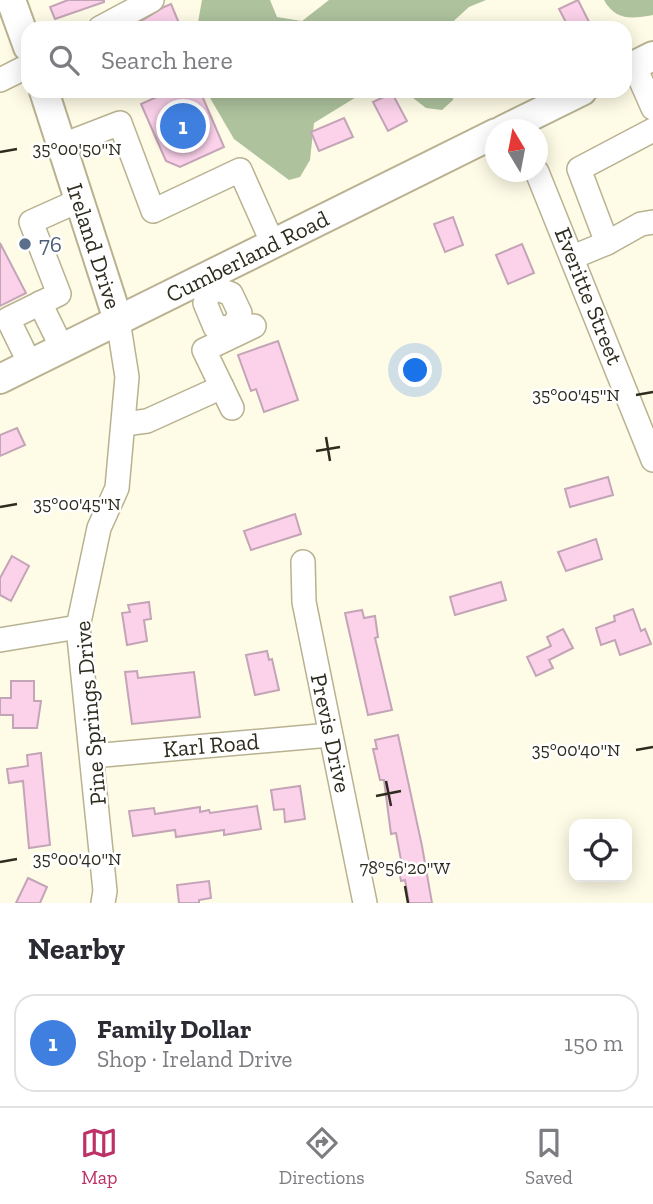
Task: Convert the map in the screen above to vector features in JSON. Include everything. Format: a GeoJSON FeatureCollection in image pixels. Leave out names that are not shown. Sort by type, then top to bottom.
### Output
{"type":"FeatureCollection","features":[{"type":"Feature","properties":{"kind":"main road"},"geometry":{"type":"LineString","coordinates":[[11,0],[21,28]]}},
{"type":"Feature","properties":{"kind":"main road","name":"Ireland Drive"},"geometry":{"type":"LineString","coordinates":[[46,98],[118,320]]}},
{"type":"Feature","properties":{"kind":"main road","name":"Cumberland Road"},"geometry":{"type":"LineString","coordinates":[[528,119],[569,98]]}},
{"type":"Feature","properties":{"kind":"main road","name":"Cumberland Road"},"geometry":{"type":"LineString","coordinates":[[0,379],[118,320],[209,282],[273,244],[485,141]]}},
{"type":"Feature","properties":{"kind":"street"},"geometry":{"type":"LineString","coordinates":[[113,21],[152,0]]}},
{"type":"Feature","properties":{"kind":"street"},"geometry":{"type":"LineString","coordinates":[[637,64],[653,108]]}},
{"type":"Feature","properties":{"kind":"street"},"geometry":{"type":"LineString","coordinates":[[0,80],[21,70]]}},
{"type":"Feature","properties":{"kind":"street"},"geometry":{"type":"LineString","coordinates":[[63,145],[120,123],[153,211],[240,170],[273,244]]}},
{"type":"Feature","properties":{"kind":"street"},"geometry":{"type":"LineString","coordinates":[[607,243],[579,169],[653,130]]}},
{"type":"Feature","properties":{"kind":"street","name":"Everitte Street"},"geometry":{"type":"LineString","coordinates":[[541,182],[653,460]]}},
{"type":"Feature","properties":{"kind":"street"},"geometry":{"type":"LineString","coordinates":[[30,364],[8,319],[59,294],[31,222],[80,200]]}},
{"type":"Feature","properties":{"kind":"street"},"geometry":{"type":"LineString","coordinates":[[573,257],[642,224],[653,222]]}},
{"type":"Feature","properties":{"kind":"street"},"geometry":{"type":"LineString","coordinates":[[209,282],[205,303],[215,327],[241,330],[204,350],[232,408]]}},
{"type":"Feature","properties":{"kind":"street"},"geometry":{"type":"LineString","coordinates":[[40,303],[62,348]]}},
{"type":"Feature","properties":{"kind":"street","name":"Pine Springs Drive"},"geometry":{"type":"LineString","coordinates":[[103,903],[105,891],[78,627],[99,528],[117,488],[127,377],[118,320]]}},
{"type":"Feature","properties":{"kind":"street"},"geometry":{"type":"LineString","coordinates":[[124,424],[147,421],[222,387]]}},
{"type":"Feature","properties":{"kind":"street","name":"Previs Drive"},"geometry":{"type":"LineString","coordinates":[[303,562],[304,602],[365,903]]}},
{"type":"Feature","properties":{"kind":"street"},"geometry":{"type":"LineString","coordinates":[[0,640],[78,627]]}},
{"type":"Feature","properties":{"kind":"street","name":"Karl Road"},"geometry":{"type":"LineString","coordinates":[[92,756],[330,735]]}},
{"type":"Feature","properties":{"kind":"green space"},"geometry":{"type":"Polygon","coordinates":[[[202,0],[270,0],[277,17],[302,21],[198,21],[202,0]]]}},
{"type":"Feature","properties":{"kind":"green space"},"geometry":{"type":"Polygon","coordinates":[[[329,0],[486,0],[469,7],[454,21],[302,21],[329,0]]]}},
{"type":"Feature","properties":{"kind":"green space"},"geometry":{"type":"Polygon","coordinates":[[[604,0],[653,0],[653,15],[625,17],[614,12],[604,0]]]}},
{"type":"Feature","properties":{"kind":"green space"},"geometry":{"type":"Polygon","coordinates":[[[210,98],[355,98],[314,123],[310,160],[300,177],[289,180],[234,139],[210,98]]]}},
{"type":"Feature","properties":{"kind":"green space"},"geometry":{"type":"Polygon","coordinates":[[[413,98],[453,98],[442,110],[426,108],[413,98]]]}},
{"type":"Feature","properties":{"kind":"building"},"geometry":{"type":"Polygon","coordinates":[[[68,0],[104,2],[55,19],[50,7],[68,0]]]}},
{"type":"Feature","properties":{"kind":"building"},"geometry":{"type":"Polygon","coordinates":[[[578,0],[588,21],[565,21],[559,9],[578,0]]]}},
{"type":"Feature","properties":{"kind":"building"},"geometry":{"type":"Polygon","coordinates":[[[171,4],[178,21],[141,21],[171,4]]]}},
{"type":"Feature","properties":{"kind":"building"},"geometry":{"type":"Polygon","coordinates":[[[154,98],[203,98],[224,147],[180,167],[166,161],[141,104],[154,98]]]}},
{"type":"Feature","properties":{"kind":"building"},"geometry":{"type":"Polygon","coordinates":[[[381,98],[395,98],[407,121],[388,131],[373,102],[381,98]]]}},
{"type":"Feature","properties":{"kind":"building"},"geometry":{"type":"Polygon","coordinates":[[[344,118],[353,137],[319,151],[311,132],[344,118]]]}},
{"type":"Feature","properties":{"kind":"building"},"geometry":{"type":"Polygon","coordinates":[[[453,217],[463,245],[445,252],[434,224],[453,217]]]}},
{"type":"Feature","properties":{"kind":"building"},"geometry":{"type":"Polygon","coordinates":[[[0,243],[26,293],[0,306],[0,243]]]}},
{"type":"Feature","properties":{"kind":"building"},"geometry":{"type":"Polygon","coordinates":[[[522,244],[534,273],[508,284],[496,255],[522,244]]]}},
{"type":"Feature","properties":{"kind":"building"},"geometry":{"type":"Polygon","coordinates":[[[278,341],[298,400],[264,412],[256,389],[251,391],[238,355],[278,341]]]}},
{"type":"Feature","properties":{"kind":"building"},"geometry":{"type":"Polygon","coordinates":[[[17,428],[25,445],[0,456],[0,435],[17,428]]]}},
{"type":"Feature","properties":{"kind":"building"},"geometry":{"type":"Polygon","coordinates":[[[608,477],[613,495],[570,507],[565,489],[608,477]]]}},
{"type":"Feature","properties":{"kind":"building"},"geometry":{"type":"Polygon","coordinates":[[[295,514],[301,534],[251,550],[244,531],[295,514]]]}},
{"type":"Feature","properties":{"kind":"building"},"geometry":{"type":"Polygon","coordinates":[[[596,539],[602,559],[566,571],[558,552],[596,539]]]}},
{"type":"Feature","properties":{"kind":"building"},"geometry":{"type":"Polygon","coordinates":[[[12,556],[29,566],[11,601],[0,595],[0,578],[12,556]]]}},
{"type":"Feature","properties":{"kind":"building"},"geometry":{"type":"Polygon","coordinates":[[[501,582],[506,600],[455,615],[450,597],[501,582]]]}},
{"type":"Feature","properties":{"kind":"building"},"geometry":{"type":"Polygon","coordinates":[[[149,602],[151,619],[144,620],[147,641],[127,645],[122,613],[130,612],[128,605],[149,602]]]}},
{"type":"Feature","properties":{"kind":"building"},"geometry":{"type":"Polygon","coordinates":[[[633,609],[641,631],[645,629],[651,644],[620,655],[615,640],[601,645],[596,628],[615,621],[614,616],[633,609]]]}},
{"type":"Feature","properties":{"kind":"building"},"geometry":{"type":"Polygon","coordinates":[[[362,610],[364,618],[375,616],[378,637],[375,638],[392,710],[368,715],[345,613],[362,610]]]}},
{"type":"Feature","properties":{"kind":"building"},"geometry":{"type":"Polygon","coordinates":[[[563,629],[573,648],[549,660],[553,668],[536,676],[527,657],[551,646],[547,637],[563,629]]]}},
{"type":"Feature","properties":{"kind":"building"},"geometry":{"type":"Polygon","coordinates":[[[267,651],[269,660],[272,659],[279,690],[255,695],[246,655],[267,651]]]}},
{"type":"Feature","properties":{"kind":"building"},"geometry":{"type":"Polygon","coordinates":[[[137,671],[138,678],[194,672],[200,717],[132,724],[125,672],[137,671]]]}},
{"type":"Feature","properties":{"kind":"building"},"geometry":{"type":"Polygon","coordinates":[[[11,681],[34,681],[34,701],[41,701],[37,728],[13,728],[13,715],[0,715],[0,698],[11,698],[11,681]]]}},
{"type":"Feature","properties":{"kind":"building"},"geometry":{"type":"Polygon","coordinates":[[[398,735],[432,903],[409,903],[405,880],[401,881],[397,860],[401,860],[396,833],[391,834],[384,780],[380,780],[373,749],[377,749],[375,740],[398,735]]]}},
{"type":"Feature","properties":{"kind":"building"},"geometry":{"type":"Polygon","coordinates":[[[41,753],[50,845],[29,848],[23,781],[9,783],[7,769],[28,766],[27,755],[41,753]]]}},
{"type":"Feature","properties":{"kind":"building"},"geometry":{"type":"Polygon","coordinates":[[[300,786],[305,819],[285,822],[284,809],[274,810],[271,790],[300,786]]]}},
{"type":"Feature","properties":{"kind":"building"},"geometry":{"type":"Polygon","coordinates":[[[257,806],[261,829],[224,835],[224,830],[176,837],[175,830],[133,836],[129,811],[154,808],[155,814],[200,807],[200,812],[209,810],[210,813],[257,806]]]}},
{"type":"Feature","properties":{"kind":"building"},"geometry":{"type":"Polygon","coordinates":[[[28,878],[47,887],[40,903],[16,903],[28,878]]]}},
{"type":"Feature","properties":{"kind":"building"},"geometry":{"type":"Polygon","coordinates":[[[209,881],[211,898],[199,900],[199,903],[179,903],[177,885],[209,881]]]}},
{"type":"Feature","properties":{"kind":"place","name":"Family Dollar"},"geometry":{"type":"Point","coordinates":[183,126]}},
{"type":"Feature","properties":{"kind":"place","name":"76"},"geometry":{"type":"Point","coordinates":[25,244]}}]}
